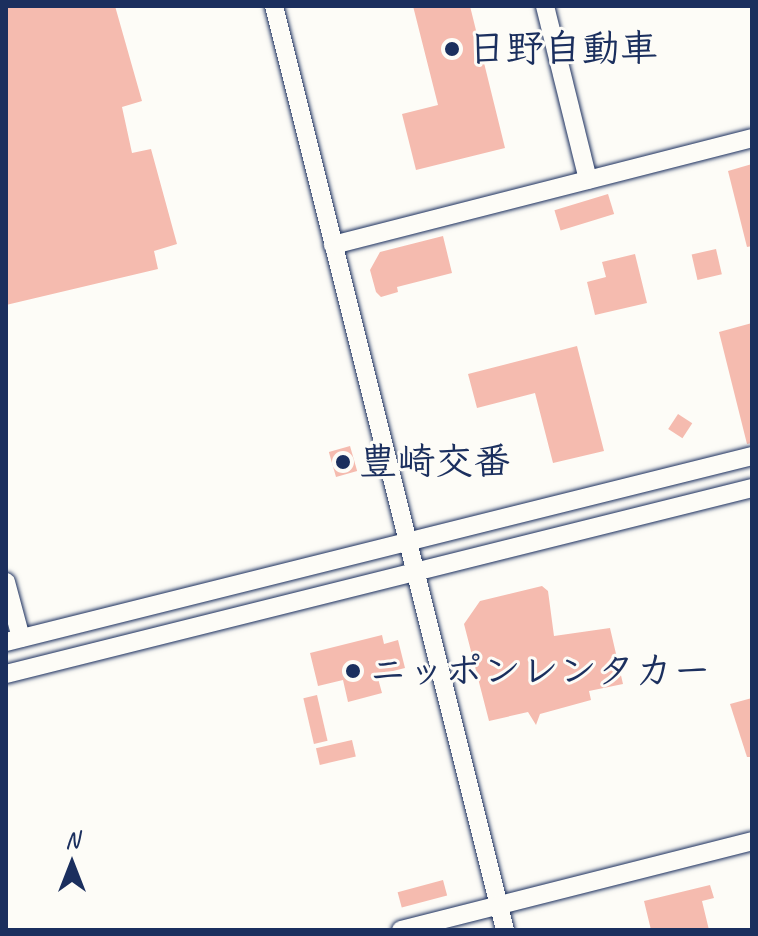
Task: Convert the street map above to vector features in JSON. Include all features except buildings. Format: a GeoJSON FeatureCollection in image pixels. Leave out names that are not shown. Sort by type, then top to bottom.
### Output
{"type":"FeatureCollection","features":[{"type":"Feature","properties":{"kind":"street"},"geometry":{"type":"LineString","coordinates":[[274,6],[505,930]]}},
{"type":"Feature","properties":{"kind":"street"},"geometry":{"type":"LineString","coordinates":[[545,6],[588,180]]}},
{"type":"Feature","properties":{"kind":"street"},"geometry":{"type":"LineString","coordinates":[[333,245],[752,138]]}},
{"type":"Feature","properties":{"kind":"street"},"geometry":{"type":"LineString","coordinates":[[6,582],[13,640],[752,456]]}},
{"type":"Feature","properties":{"kind":"street"},"geometry":{"type":"LineString","coordinates":[[6,674],[752,488]]}},
{"type":"Feature","properties":{"kind":"street"},"geometry":{"type":"LineString","coordinates":[[401,930],[752,841]]}},
{"type":"Feature","properties":{"kind":"place","name":"日野自動車"},"geometry":{"type":"Point","coordinates":[452,49]}},
{"type":"Feature","properties":{"kind":"place","name":"豊崎交番"},"geometry":{"type":"Point","coordinates":[343,462]}},
{"type":"Feature","properties":{"kind":"place","name":"ニッポンレンタカー"},"geometry":{"type":"Point","coordinates":[353,671]}}]}
